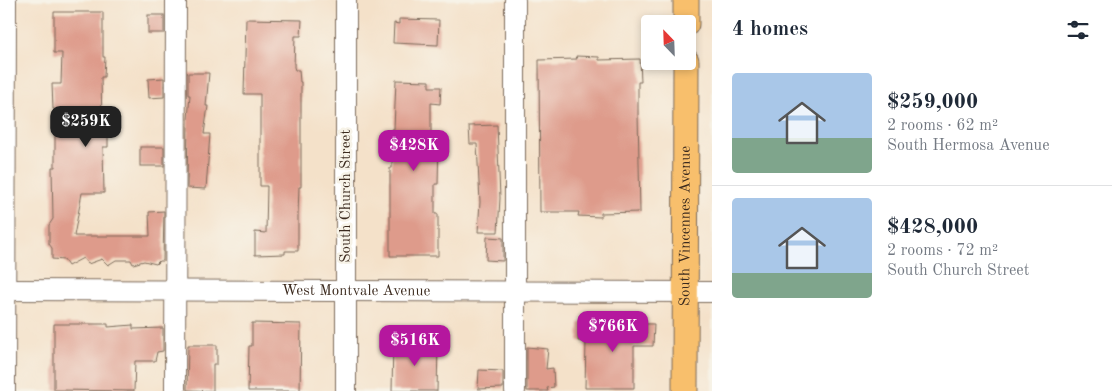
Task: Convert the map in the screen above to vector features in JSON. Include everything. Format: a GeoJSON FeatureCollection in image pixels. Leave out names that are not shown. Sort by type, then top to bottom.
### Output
{"type":"FeatureCollection","features":[{"type":"Feature","properties":{"kind":"main road"},"geometry":{"type":"LineString","coordinates":[[686,0],[686,15]]}},
{"type":"Feature","properties":{"kind":"main road","name":"South Vincennes Avenue"},"geometry":{"type":"LineString","coordinates":[[685,391],[686,70]]}},
{"type":"Feature","properties":{"kind":"street"},"geometry":{"type":"LineString","coordinates":[[5,391],[3,290],[6,0]]}},
{"type":"Feature","properties":{"kind":"street"},"geometry":{"type":"LineString","coordinates":[[175,391],[176,0]]}},
{"type":"Feature","properties":{"kind":"street","name":"South Church Street"},"geometry":{"type":"LineString","coordinates":[[346,0],[346,391]]}},
{"type":"Feature","properties":{"kind":"street"},"geometry":{"type":"LineString","coordinates":[[515,0],[516,391]]}},
{"type":"Feature","properties":{"kind":"street","name":"West Montvale Avenue"},"geometry":{"type":"LineString","coordinates":[[3,290],[712,292]]}},
{"type":"Feature","properties":{"kind":"building"},"geometry":{"type":"Polygon","coordinates":[[[54,12],[103,12],[103,57],[105,57],[104,77],[101,77],[102,123],[103,126],[108,126],[108,147],[103,147],[104,193],[82,193],[74,236],[150,236],[149,212],[164,211],[163,261],[159,261],[156,264],[144,261],[133,264],[131,260],[116,260],[108,265],[102,259],[88,264],[83,258],[68,266],[64,260],[52,259],[52,248],[49,244],[49,225],[53,219],[52,167],[55,167],[55,109],[53,109],[52,84],[61,84],[62,53],[54,53],[54,12]]]}},
{"type":"Feature","properties":{"kind":"building"},"geometry":{"type":"Polygon","coordinates":[[[148,15],[164,15],[164,33],[148,33],[148,15]]]}},
{"type":"Feature","properties":{"kind":"building"},"geometry":{"type":"Polygon","coordinates":[[[246,19],[302,20],[301,36],[295,36],[294,67],[295,70],[299,70],[301,82],[301,187],[299,187],[298,251],[285,251],[285,254],[255,255],[255,232],[266,233],[267,186],[260,186],[260,94],[244,94],[246,19]]]}},
{"type":"Feature","properties":{"kind":"building"},"geometry":{"type":"Polygon","coordinates":[[[399,19],[439,20],[438,45],[393,43],[394,23],[399,24],[399,19]]]}},
{"type":"Feature","properties":{"kind":"building"},"geometry":{"type":"Polygon","coordinates":[[[576,56],[599,57],[599,60],[640,59],[641,82],[638,82],[638,114],[640,212],[601,213],[601,217],[578,216],[579,212],[540,212],[539,60],[577,59],[576,56]]]}},
{"type":"Feature","properties":{"kind":"building"},"geometry":{"type":"Polygon","coordinates":[[[188,73],[209,73],[206,106],[208,106],[204,134],[210,134],[206,189],[187,188],[190,95],[188,95],[188,73]]]}},
{"type":"Feature","properties":{"kind":"building"},"geometry":{"type":"Polygon","coordinates":[[[164,78],[164,97],[149,98],[148,79],[164,78]]]}},
{"type":"Feature","properties":{"kind":"building"},"geometry":{"type":"Polygon","coordinates":[[[396,80],[429,81],[429,87],[441,87],[440,104],[431,103],[431,138],[439,138],[438,184],[435,184],[435,214],[438,214],[438,256],[390,256],[390,168],[392,168],[392,129],[394,129],[396,80]]]}},
{"type":"Feature","properties":{"kind":"building"},"geometry":{"type":"Polygon","coordinates":[[[497,125],[500,198],[498,232],[478,232],[480,202],[477,144],[470,144],[469,126],[497,125]]]}},
{"type":"Feature","properties":{"kind":"building"},"geometry":{"type":"Polygon","coordinates":[[[140,147],[164,147],[164,166],[140,166],[140,147]]]}},
{"type":"Feature","properties":{"kind":"building"},"geometry":{"type":"Polygon","coordinates":[[[487,237],[503,238],[503,261],[486,260],[487,237]]]}},
{"type":"Feature","properties":{"kind":"building"},"geometry":{"type":"Polygon","coordinates":[[[252,323],[301,324],[300,391],[248,391],[249,346],[252,346],[252,323]]]}},
{"type":"Feature","properties":{"kind":"building"},"geometry":{"type":"Polygon","coordinates":[[[579,323],[654,324],[653,346],[634,346],[634,388],[585,388],[586,341],[578,341],[579,323]]]}},
{"type":"Feature","properties":{"kind":"building"},"geometry":{"type":"Polygon","coordinates":[[[54,324],[108,324],[108,327],[133,325],[133,329],[163,328],[163,351],[157,352],[155,361],[135,361],[134,391],[54,390],[54,324]]]}},
{"type":"Feature","properties":{"kind":"building"},"geometry":{"type":"Polygon","coordinates":[[[393,343],[438,344],[437,391],[392,391],[393,343]]]}},
{"type":"Feature","properties":{"kind":"building"},"geometry":{"type":"Polygon","coordinates":[[[188,345],[217,345],[217,364],[213,364],[213,391],[187,390],[188,345]]]}},
{"type":"Feature","properties":{"kind":"building"},"geometry":{"type":"Polygon","coordinates":[[[527,347],[548,349],[546,369],[553,368],[554,387],[547,388],[548,391],[527,391],[527,347]]]}},
{"type":"Feature","properties":{"kind":"building"},"geometry":{"type":"Polygon","coordinates":[[[479,370],[503,371],[503,388],[478,389],[479,370]]]}}]}
